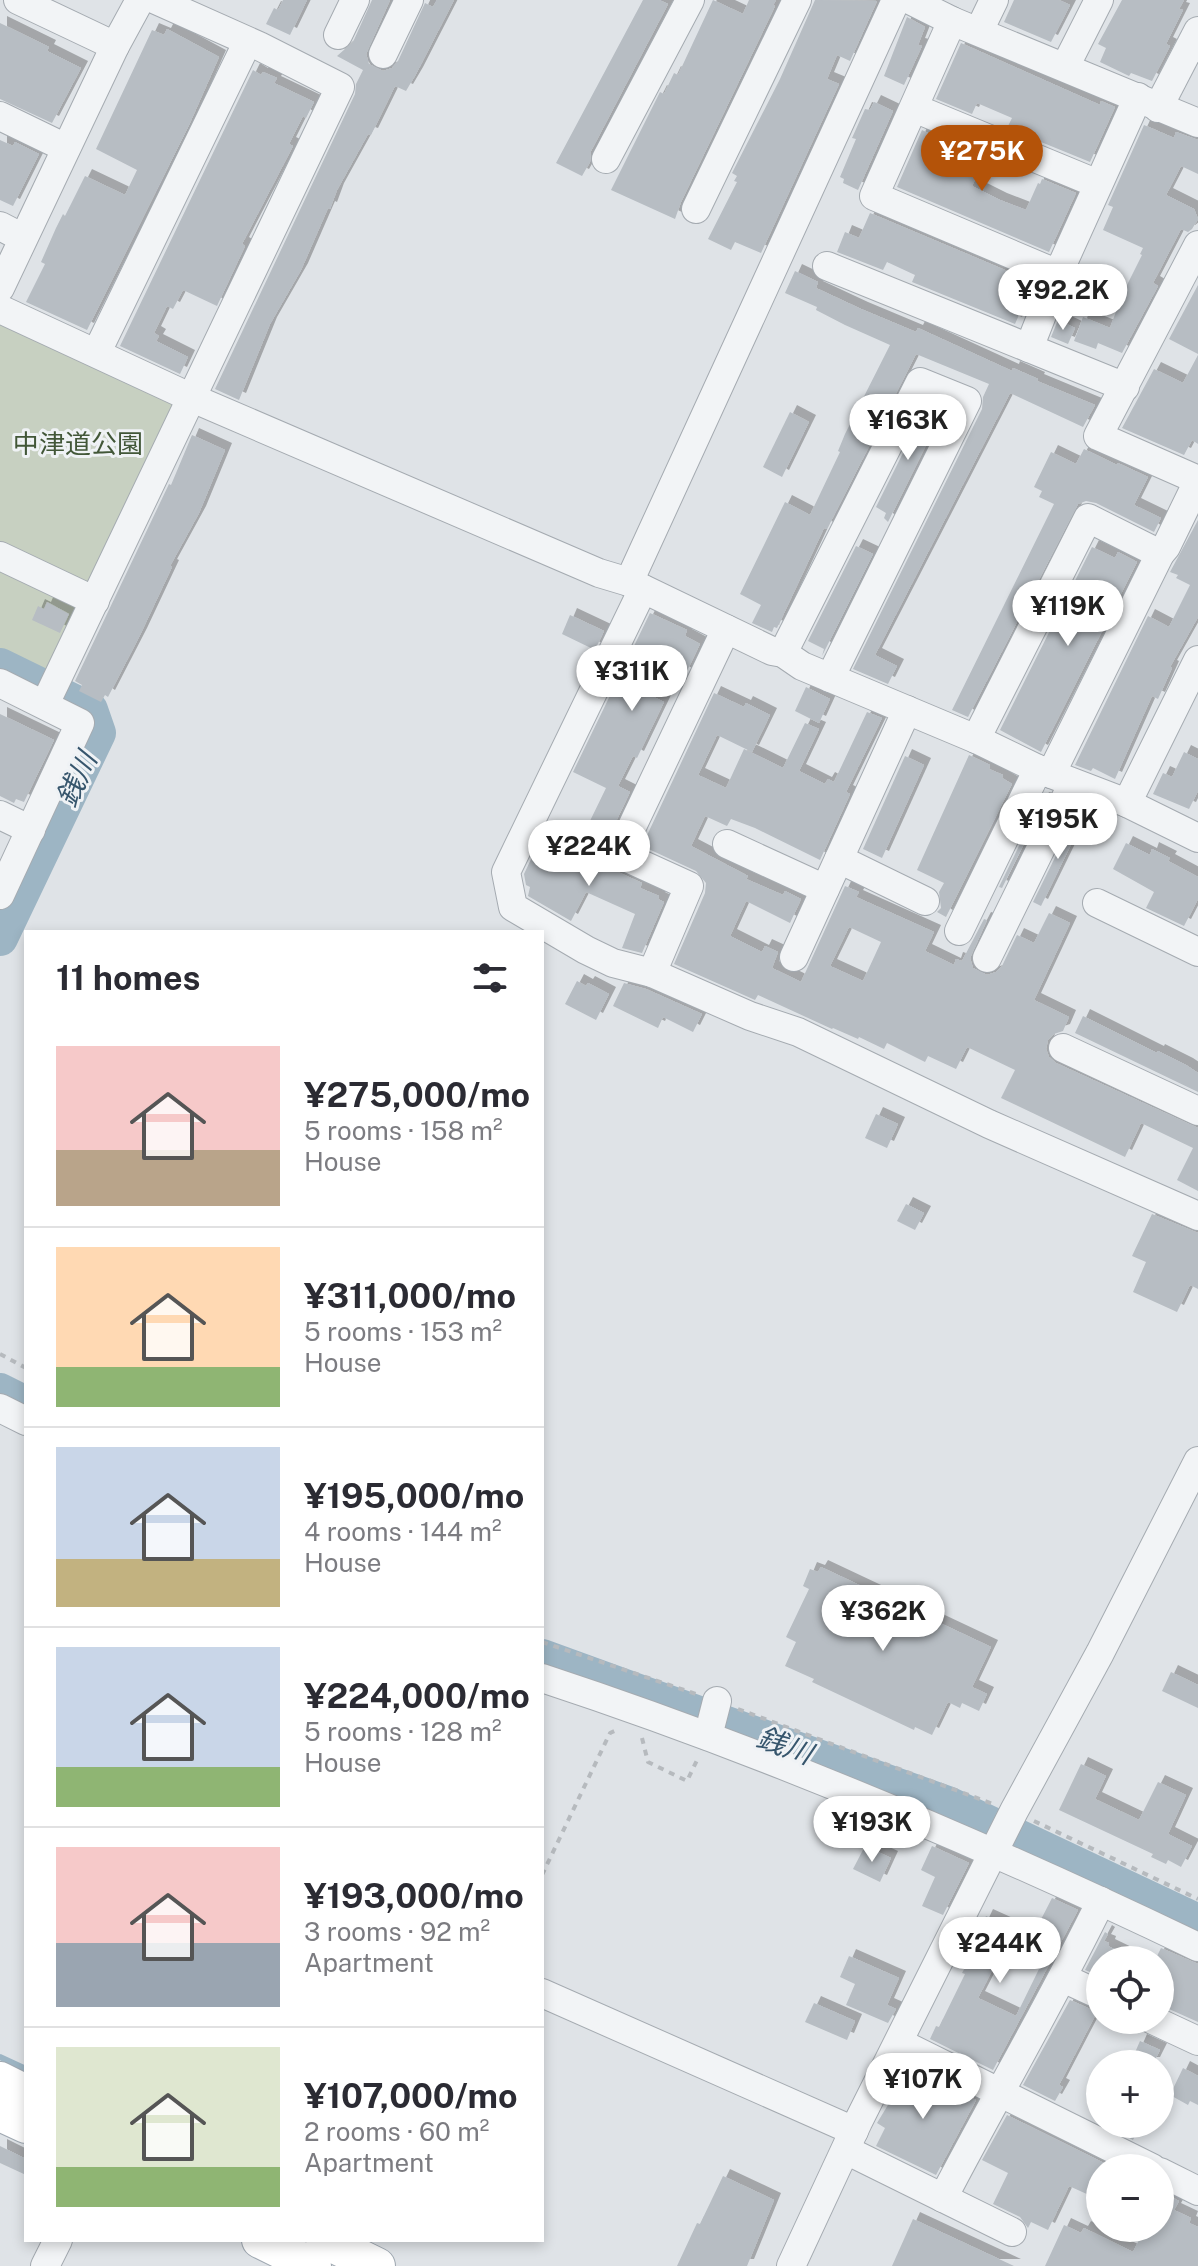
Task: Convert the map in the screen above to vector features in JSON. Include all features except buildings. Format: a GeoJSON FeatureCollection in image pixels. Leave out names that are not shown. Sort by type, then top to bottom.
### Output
{"type":"FeatureCollection","features":[{"type":"Feature","properties":{"kind":"main road"},"geometry":{"type":"LineString","coordinates":[[0,2080],[24,2092]]}},
{"type":"Feature","properties":{"kind":"main road"},"geometry":{"type":"LineString","coordinates":[[0,2113],[24,2124]]}},
{"type":"Feature","properties":{"kind":"main road"},"geometry":{"type":"LineString","coordinates":[[264,2242],[313,2266]]}},
{"type":"Feature","properties":{"kind":"main road"},"geometry":{"type":"LineString","coordinates":[[328,2242],[377,2266]]}},
{"type":"Feature","properties":{"kind":"street"},"geometry":{"type":"LineString","coordinates":[[18,0],[115,46]]}},
{"type":"Feature","properties":{"kind":"street"},"geometry":{"type":"LineString","coordinates":[[0,288],[12,232],[66,148],[140,0]]}},
{"type":"Feature","properties":{"kind":"street"},"geometry":{"type":"LineString","coordinates":[[49,694],[340,87],[156,0]]}},
{"type":"Feature","properties":{"kind":"street"},"geometry":{"type":"LineString","coordinates":[[338,35],[355,0]]}},
{"type":"Feature","properties":{"kind":"street"},"geometry":{"type":"LineString","coordinates":[[383,54],[409,0]]}},
{"type":"Feature","properties":{"kind":"street"},"geometry":{"type":"LineString","coordinates":[[606,159],[690,0]]}},
{"type":"Feature","properties":{"kind":"street"},"geometry":{"type":"LineString","coordinates":[[696,209],[797,0]]}},
{"type":"Feature","properties":{"kind":"street"},"geometry":{"type":"LineString","coordinates":[[896,0],[506,872],[513,907],[599,956],[652,973],[750,1016],[798,1032],[989,1124],[1198,1216]]}},
{"type":"Feature","properties":{"kind":"street"},"geometry":{"type":"LineString","coordinates":[[910,0],[952,21],[1198,123]]}},
{"type":"Feature","properties":{"kind":"street"},"geometry":{"type":"LineString","coordinates":[[979,31],[994,0]]}},
{"type":"Feature","properties":{"kind":"street"},"geometry":{"type":"LineString","coordinates":[[1065,67],[1099,0]]}},
{"type":"Feature","properties":{"kind":"street"},"geometry":{"type":"LineString","coordinates":[[952,21],[874,196],[1058,274]]}},
{"type":"Feature","properties":{"kind":"street"},"geometry":{"type":"LineString","coordinates":[[1029,348],[1098,184],[1148,103],[1198,31]]}},
{"type":"Feature","properties":{"kind":"street"},"geometry":{"type":"LineString","coordinates":[[97,352],[247,43]]}},
{"type":"Feature","properties":{"kind":"street"},"geometry":{"type":"LineString","coordinates":[[914,108],[1098,184]]}},
{"type":"Feature","properties":{"kind":"street"},"geometry":{"type":"LineString","coordinates":[[0,116],[66,148]]}},
{"type":"Feature","properties":{"kind":"street"},"geometry":{"type":"LineString","coordinates":[[987,958],[1054,775],[1166,547],[1196,475],[1098,436],[1198,245]]}},
{"type":"Feature","properties":{"kind":"street"},"geometry":{"type":"LineString","coordinates":[[827,266],[1125,387]]}},
{"type":"Feature","properties":{"kind":"street"},"geometry":{"type":"LineString","coordinates":[[0,309],[192,398],[599,573],[636,585],[772,651],[783,653],[802,666],[1196,833]]}},
{"type":"Feature","properties":{"kind":"street"},"geometry":{"type":"LineString","coordinates":[[783,653],[920,382],[967,401],[830,678]]}},
{"type":"Feature","properties":{"kind":"street"},"geometry":{"type":"LineString","coordinates":[[976,739],[1088,518],[1160,554]]}},
{"type":"Feature","properties":{"kind":"street"},"geometry":{"type":"LineString","coordinates":[[0,556],[95,601]]}},
{"type":"Feature","properties":{"kind":"street"},"geometry":{"type":"LineString","coordinates":[[619,854],[726,629]]}},
{"type":"Feature","properties":{"kind":"street"},"geometry":{"type":"LineString","coordinates":[[1127,803],[1198,660]]}},
{"type":"Feature","properties":{"kind":"street"},"geometry":{"type":"LineString","coordinates":[[0,683],[49,694],[80,723],[0,895]]}},
{"type":"Feature","properties":{"kind":"street"},"geometry":{"type":"LineString","coordinates":[[794,957],[907,710]]}},
{"type":"Feature","properties":{"kind":"street"},"geometry":{"type":"LineString","coordinates":[[959,931],[1054,775]]}},
{"type":"Feature","properties":{"kind":"street"},"geometry":{"type":"LineString","coordinates":[[0,815],[31,830]]}},
{"type":"Feature","properties":{"kind":"street"},"geometry":{"type":"LineString","coordinates":[[588,840],[689,886],[652,973]]}},
{"type":"Feature","properties":{"kind":"street"},"geometry":{"type":"LineString","coordinates":[[727,844],[825,889]]}},
{"type":"Feature","properties":{"kind":"street"},"geometry":{"type":"LineString","coordinates":[[839,859],[925,901]]}},
{"type":"Feature","properties":{"kind":"street"},"geometry":{"type":"LineString","coordinates":[[1097,903],[1198,952]]}},
{"type":"Feature","properties":{"kind":"street"},"geometry":{"type":"LineString","coordinates":[[1063,1048],[1198,1111]]}},
{"type":"Feature","properties":{"kind":"street"},"geometry":{"type":"LineString","coordinates":[[0,1408],[24,1420]]}},
{"type":"Feature","properties":{"kind":"street"},"geometry":{"type":"LineString","coordinates":[[791,2266],[850,2140],[1013,1813],[1100,1653],[1198,1461]]}},
{"type":"Feature","properties":{"kind":"street"},"geometry":{"type":"LineString","coordinates":[[544,1678],[713,1718],[1198,1947]]}},
{"type":"Feature","properties":{"kind":"street"},"geometry":{"type":"LineString","coordinates":[[943,2198],[998,2092],[1063,1978],[1101,1901]]}},
{"type":"Feature","properties":{"kind":"street"},"geometry":{"type":"LineString","coordinates":[[1063,1978],[1086,1989]]}},
{"type":"Feature","properties":{"kind":"street"},"geometry":{"type":"LineString","coordinates":[[544,1994],[850,2140],[943,2198],[1012,2232]]}},
{"type":"Feature","properties":{"kind":"street"},"geometry":{"type":"LineString","coordinates":[[1174,2030],[1198,2041]]}},
{"type":"Feature","properties":{"kind":"street"},"geometry":{"type":"LineString","coordinates":[[900,2043],[1124,2154]]}},
{"type":"Feature","properties":{"kind":"street"},"geometry":{"type":"LineString","coordinates":[[1174,2179],[1198,2191]]}},
{"type":"Feature","properties":{"kind":"street"},"geometry":{"type":"LineString","coordinates":[[45,2266],[57,2242]]}},
{"type":"Feature","properties":{"kind":"path"},"geometry":{"type":"LineString","coordinates":[[0,1354],[24,1367]]}},
{"type":"Feature","properties":{"kind":"path"},"geometry":{"type":"LineString","coordinates":[[544,1643],[713,1718],[1013,1813],[1198,1899]]}},
{"type":"Feature","properties":{"kind":"path"},"geometry":{"type":"LineString","coordinates":[[640,1730],[648,1762],[687,1781],[713,1718]]}},
{"type":"Feature","properties":{"kind":"path"},"geometry":{"type":"LineString","coordinates":[[544,1871],[610,1733],[620,1729]]}},
{"type":"Feature","properties":{"kind":"green space","name":"中津道公園"},"geometry":{"type":"Polygon","coordinates":[[[0,320],[182,405],[51,682],[0,657],[0,320]]]}},
{"type":"Feature","properties":{"kind":"waterway","name":"銭川"},"geometry":{"type":"LineString","coordinates":[[0,666],[90,710],[98,733],[0,938]]}},
{"type":"Feature","properties":{"kind":"waterway","name":"銭川"},"geometry":{"type":"LineString","coordinates":[[0,1391],[24,1403]]}},
{"type":"Feature","properties":{"kind":"waterway","name":"銭川"},"geometry":{"type":"LineString","coordinates":[[544,1658],[950,1805],[1198,1922]]}},
{"type":"Feature","properties":{"kind":"waterway"},"geometry":{"type":"LineString","coordinates":[[0,2057],[24,2068]]}}]}
